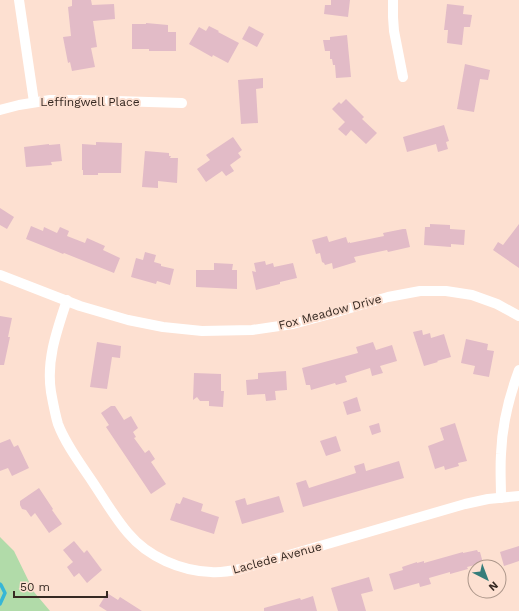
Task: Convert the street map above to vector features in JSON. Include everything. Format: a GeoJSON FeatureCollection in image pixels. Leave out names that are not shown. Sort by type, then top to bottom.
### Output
{"type":"FeatureCollection","features":[{"type":"Feature","properties":{"kind":"street"},"geometry":{"type":"LineString","coordinates":[[19,0],[34,102]]}},
{"type":"Feature","properties":{"kind":"street"},"geometry":{"type":"LineString","coordinates":[[393,0],[394,31],[403,77]]}},
{"type":"Feature","properties":{"kind":"street","name":"Leffingwell Place"},"geometry":{"type":"LineString","coordinates":[[0,110],[18,104],[50,100],[182,104]]}},
{"type":"Feature","properties":{"kind":"street","name":"Fox Meadow Drive"},"geometry":{"type":"LineString","coordinates":[[0,275],[80,306],[128,320],[164,327],[202,331],[252,330],[292,324],[388,297],[420,291],[446,291],[472,295],[497,304],[519,316]]}},
{"type":"Feature","properties":{"kind":"street","name":"Laclede Avenue"},"geometry":{"type":"LineString","coordinates":[[67,300],[56,336],[50,366],[51,391],[59,425],[68,446],[129,534],[138,544],[148,551],[173,564],[188,569],[226,572],[241,569],[465,504],[488,499],[519,496]]}},
{"type":"Feature","properties":{"kind":"street"},"geometry":{"type":"LineString","coordinates":[[501,498],[501,454],[504,425],[519,370]]}},
{"type":"Feature","properties":{"kind":"green space"},"geometry":{"type":"Polygon","coordinates":[[[0,537],[14,551],[34,592],[50,611],[0,611],[0,537]]]}},
{"type":"Feature","properties":{"kind":"building"},"geometry":{"type":"Polygon","coordinates":[[[72,0],[91,0],[92,5],[114,4],[115,19],[93,21],[97,47],[91,48],[95,67],[72,71],[70,62],[68,63],[63,37],[71,36],[68,7],[72,6],[72,0]]]}},
{"type":"Feature","properties":{"kind":"building"},"geometry":{"type":"Polygon","coordinates":[[[331,0],[350,0],[348,17],[324,14],[325,5],[331,5],[331,0]]]}},
{"type":"Feature","properties":{"kind":"building"},"geometry":{"type":"Polygon","coordinates":[[[447,4],[464,6],[463,14],[472,15],[470,27],[464,27],[462,45],[447,43],[448,30],[444,30],[447,4]]]}},
{"type":"Feature","properties":{"kind":"building"},"geometry":{"type":"Polygon","coordinates":[[[146,23],[168,25],[168,32],[176,32],[176,51],[149,51],[149,49],[132,49],[132,24],[146,23]]]}},
{"type":"Feature","properties":{"kind":"building"},"geometry":{"type":"Polygon","coordinates":[[[209,26],[239,43],[228,63],[213,55],[212,57],[189,44],[199,27],[206,31],[209,26]]]}},
{"type":"Feature","properties":{"kind":"building"},"geometry":{"type":"Polygon","coordinates":[[[249,26],[264,34],[257,47],[242,39],[249,26]]]}},
{"type":"Feature","properties":{"kind":"building"},"geometry":{"type":"Polygon","coordinates":[[[347,35],[351,77],[336,78],[335,65],[333,65],[332,59],[330,59],[330,51],[325,51],[323,40],[330,40],[330,37],[347,35]]]}},
{"type":"Feature","properties":{"kind":"building"},"geometry":{"type":"Polygon","coordinates":[[[465,64],[490,70],[488,80],[480,79],[474,112],[457,109],[465,64]]]}},
{"type":"Feature","properties":{"kind":"building"},"geometry":{"type":"Polygon","coordinates":[[[263,78],[263,88],[256,89],[258,123],[241,124],[238,80],[263,78]]]}},
{"type":"Feature","properties":{"kind":"building"},"geometry":{"type":"Polygon","coordinates":[[[346,99],[364,117],[362,119],[377,133],[366,144],[351,130],[346,136],[338,129],[345,122],[332,109],[339,102],[341,104],[346,99]]]}},
{"type":"Feature","properties":{"kind":"building"},"geometry":{"type":"Polygon","coordinates":[[[444,125],[449,141],[446,142],[448,149],[438,152],[436,144],[407,152],[403,137],[444,125]]]}},
{"type":"Feature","properties":{"kind":"building"},"geometry":{"type":"Polygon","coordinates":[[[233,137],[242,150],[238,153],[241,157],[230,165],[234,171],[226,176],[222,171],[206,182],[197,169],[210,160],[206,155],[233,137]]]}},
{"type":"Feature","properties":{"kind":"building"},"geometry":{"type":"Polygon","coordinates":[[[96,142],[122,143],[121,173],[98,173],[98,175],[83,175],[82,144],[96,145],[96,142]]]}},
{"type":"Feature","properties":{"kind":"building"},"geometry":{"type":"Polygon","coordinates":[[[60,144],[62,161],[51,162],[52,165],[26,167],[24,147],[60,144]]]}},
{"type":"Feature","properties":{"kind":"building"},"geometry":{"type":"Polygon","coordinates":[[[145,151],[169,153],[169,156],[171,156],[170,158],[178,158],[177,183],[158,181],[158,188],[142,187],[145,151]]]}},
{"type":"Feature","properties":{"kind":"building"},"geometry":{"type":"Polygon","coordinates":[[[0,208],[14,217],[7,229],[0,225],[0,208]]]}},
{"type":"Feature","properties":{"kind":"building"},"geometry":{"type":"Polygon","coordinates":[[[430,224],[450,225],[450,229],[465,230],[464,245],[451,244],[451,247],[424,245],[425,227],[430,227],[430,224]]]}},
{"type":"Feature","properties":{"kind":"building"},"geometry":{"type":"Polygon","coordinates":[[[519,224],[519,268],[493,250],[498,242],[503,245],[519,224]]]}},
{"type":"Feature","properties":{"kind":"building"},"geometry":{"type":"Polygon","coordinates":[[[31,226],[43,231],[44,227],[57,233],[60,227],[69,231],[67,236],[85,243],[87,238],[105,246],[103,250],[120,258],[114,273],[26,239],[31,226]]]}},
{"type":"Feature","properties":{"kind":"building"},"geometry":{"type":"Polygon","coordinates":[[[406,229],[410,247],[354,257],[356,262],[333,269],[332,263],[325,265],[322,262],[320,253],[316,254],[312,240],[327,236],[329,242],[346,237],[348,243],[350,243],[384,236],[383,233],[406,229]]]}},
{"type":"Feature","properties":{"kind":"building"},"geometry":{"type":"Polygon","coordinates":[[[145,252],[156,255],[154,262],[161,264],[161,266],[174,269],[170,285],[157,281],[156,284],[131,277],[136,258],[143,260],[145,252]]]}},
{"type":"Feature","properties":{"kind":"building"},"geometry":{"type":"Polygon","coordinates":[[[265,261],[266,265],[273,263],[274,267],[293,263],[297,278],[256,290],[252,271],[256,272],[254,263],[265,261]]]}},
{"type":"Feature","properties":{"kind":"building"},"geometry":{"type":"Polygon","coordinates":[[[214,263],[233,264],[232,270],[237,270],[237,289],[196,287],[196,270],[214,270],[214,263]]]}},
{"type":"Feature","properties":{"kind":"building"},"geometry":{"type":"Polygon","coordinates":[[[0,316],[12,318],[8,337],[10,337],[4,365],[0,365],[0,316]]]}},
{"type":"Feature","properties":{"kind":"building"},"geometry":{"type":"Polygon","coordinates":[[[422,330],[423,335],[430,333],[431,338],[444,334],[451,357],[424,366],[413,332],[422,330]]]}},
{"type":"Feature","properties":{"kind":"building"},"geometry":{"type":"Polygon","coordinates":[[[466,339],[488,344],[487,350],[494,351],[489,377],[473,374],[475,366],[461,363],[466,339]]]}},
{"type":"Feature","properties":{"kind":"building"},"geometry":{"type":"Polygon","coordinates":[[[97,342],[121,346],[120,358],[112,357],[107,389],[90,387],[97,342]]]}},
{"type":"Feature","properties":{"kind":"building"},"geometry":{"type":"Polygon","coordinates":[[[373,342],[376,350],[392,345],[397,361],[380,366],[383,373],[372,376],[370,368],[345,376],[347,382],[336,385],[335,383],[311,390],[310,385],[306,385],[302,368],[358,353],[356,347],[373,342]]]}},
{"type":"Feature","properties":{"kind":"building"},"geometry":{"type":"Polygon","coordinates":[[[286,371],[287,390],[275,391],[276,400],[266,401],[265,394],[247,395],[246,380],[258,379],[258,373],[286,371]]]}},
{"type":"Feature","properties":{"kind":"building"},"geometry":{"type":"Polygon","coordinates":[[[194,373],[221,374],[221,391],[224,391],[223,407],[209,406],[209,401],[200,401],[197,397],[193,400],[194,373]]]}},
{"type":"Feature","properties":{"kind":"building"},"geometry":{"type":"Polygon","coordinates":[[[357,397],[361,411],[347,415],[343,402],[357,397]]]}},
{"type":"Feature","properties":{"kind":"building"},"geometry":{"type":"Polygon","coordinates":[[[111,406],[115,406],[124,420],[131,416],[138,428],[133,432],[136,437],[134,438],[145,453],[149,450],[155,459],[151,462],[166,484],[151,494],[106,427],[109,425],[101,413],[111,406]]]}},
{"type":"Feature","properties":{"kind":"building"},"geometry":{"type":"Polygon","coordinates":[[[379,423],[381,432],[372,435],[369,426],[379,423]]]}},
{"type":"Feature","properties":{"kind":"building"},"geometry":{"type":"Polygon","coordinates":[[[455,423],[467,461],[458,463],[459,466],[445,470],[444,466],[435,469],[428,446],[444,440],[440,428],[455,423]]]}},
{"type":"Feature","properties":{"kind":"building"},"geometry":{"type":"Polygon","coordinates":[[[336,436],[341,451],[326,456],[320,441],[336,436]]]}},
{"type":"Feature","properties":{"kind":"building"},"geometry":{"type":"Polygon","coordinates":[[[10,439],[14,447],[18,445],[29,468],[12,476],[8,468],[0,471],[0,443],[10,439]]]}},
{"type":"Feature","properties":{"kind":"building"},"geometry":{"type":"Polygon","coordinates":[[[399,461],[404,478],[303,507],[296,483],[306,480],[309,488],[356,473],[354,466],[364,463],[366,471],[399,461]]]}},
{"type":"Feature","properties":{"kind":"building"},"geometry":{"type":"Polygon","coordinates":[[[39,488],[62,524],[49,533],[35,513],[31,517],[26,510],[22,509],[20,505],[20,501],[39,488]]]}},
{"type":"Feature","properties":{"kind":"building"},"geometry":{"type":"Polygon","coordinates":[[[279,496],[284,512],[242,524],[235,501],[245,498],[247,505],[279,496]]]}},
{"type":"Feature","properties":{"kind":"building"},"geometry":{"type":"Polygon","coordinates":[[[183,497],[203,504],[201,511],[219,517],[214,534],[170,520],[176,503],[180,504],[183,497]]]}},
{"type":"Feature","properties":{"kind":"building"},"geometry":{"type":"Polygon","coordinates":[[[74,541],[84,553],[87,550],[102,570],[87,583],[79,573],[74,577],[67,567],[73,562],[63,550],[74,541]]]}},
{"type":"Feature","properties":{"kind":"building"},"geometry":{"type":"Polygon","coordinates":[[[519,546],[519,561],[507,565],[507,559],[502,559],[500,552],[519,546]]]}},
{"type":"Feature","properties":{"kind":"building"},"geometry":{"type":"Polygon","coordinates":[[[477,550],[480,552],[482,559],[467,559],[467,569],[429,578],[431,584],[420,587],[419,583],[394,590],[389,574],[403,570],[402,567],[417,562],[424,561],[424,563],[477,550]]]}},
{"type":"Feature","properties":{"kind":"building"},"geometry":{"type":"Polygon","coordinates":[[[369,577],[373,591],[361,594],[366,611],[338,611],[331,588],[369,577]]]}},
{"type":"Feature","properties":{"kind":"building"},"geometry":{"type":"Polygon","coordinates":[[[107,593],[118,600],[120,597],[142,611],[107,611],[99,606],[107,593]]]}},
{"type":"Feature","properties":{"kind":"building"},"geometry":{"type":"Polygon","coordinates":[[[313,596],[317,611],[264,611],[264,608],[313,596]]]}},
{"type":"Feature","properties":{"kind":"waterway"},"geometry":{"type":"LineString","coordinates":[[0,584],[5,593],[0,604]]}}]}
